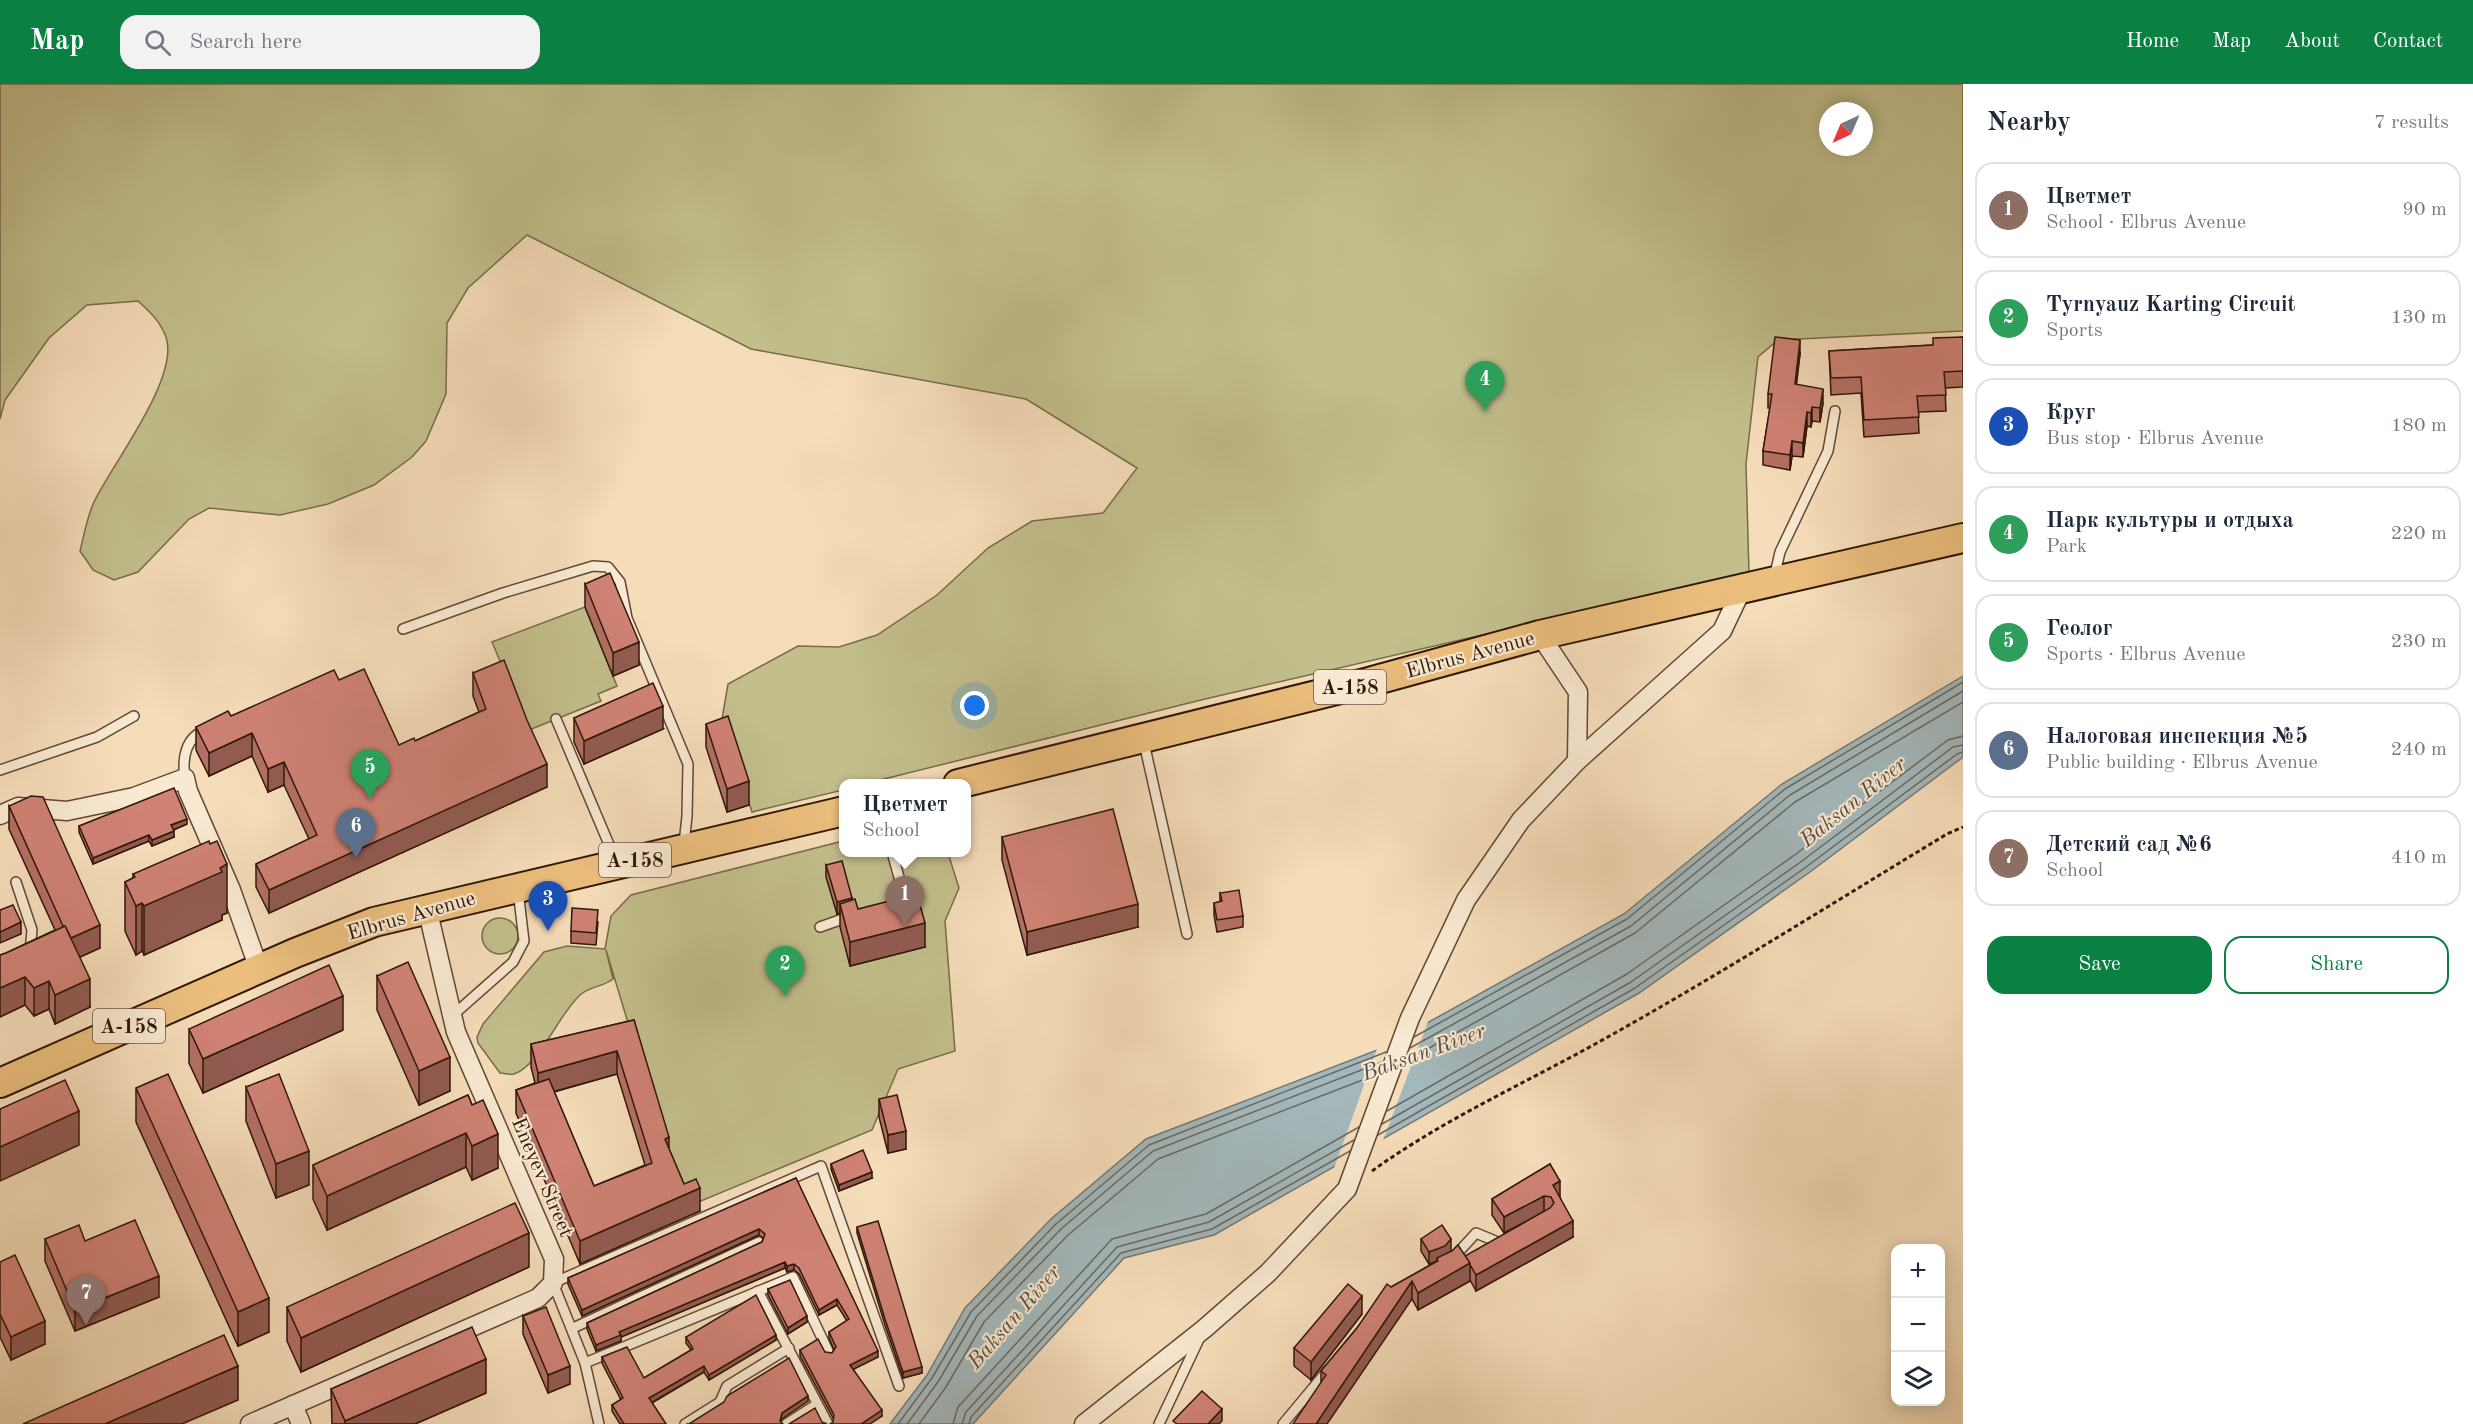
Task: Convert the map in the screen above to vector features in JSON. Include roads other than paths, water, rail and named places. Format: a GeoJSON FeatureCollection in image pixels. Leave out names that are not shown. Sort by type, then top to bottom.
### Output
{"type":"FeatureCollection","features":[{"type":"Feature","properties":{"kind":"main road","name":"Elbrus Avenue"},"geometry":{"type":"LineString","coordinates":[[971,780],[1369,682],[1540,634],[1879,559],[1963,538]]}},
{"type":"Feature","properties":{"kind":"main road","name":"Elbrus Avenue"},"geometry":{"type":"LineString","coordinates":[[0,1083],[259,969],[374,922],[839,812]]}},
{"type":"Feature","properties":{"kind":"street"},"geometry":{"type":"LineString","coordinates":[[1084,1424],[1204,1329],[1268,1273],[1347,1190],[1410,1018],[1466,900],[1521,820],[1577,761],[1722,631],[1742,589]]}},
{"type":"Feature","properties":{"kind":"street"},"geometry":{"type":"LineString","coordinates":[[1540,634],[1578,692],[1577,761]]}},
{"type":"Feature","properties":{"kind":"street"},"geometry":{"type":"LineString","coordinates":[[0,815],[18,807],[67,811],[134,797],[185,778],[212,862],[259,969]]}},
{"type":"Feature","properties":{"kind":"street","name":"Eneyev Street"},"geometry":{"type":"LineString","coordinates":[[427,908],[456,1032],[554,1259],[553,1283]]}},
{"type":"Feature","properties":{"kind":"street"},"geometry":{"type":"LineString","coordinates":[[250,1424],[538,1298],[553,1283]]}},
{"type":"Feature","properties":{"kind":"street"},"geometry":{"type":"LineString","coordinates":[[293,1405],[301,1424]]}},
{"type":"Feature","properties":{"kind":"lane"},"geometry":{"type":"LineString","coordinates":[[1772,583],[1780,552],[1828,451],[1835,411]]}},
{"type":"Feature","properties":{"kind":"lane"},"geometry":{"type":"LineString","coordinates":[[403,630],[513,590],[593,566],[608,567],[620,582],[627,618],[688,764],[684,849]]}},
{"type":"Feature","properties":{"kind":"lane"},"geometry":{"type":"LineString","coordinates":[[0,770],[97,737],[134,716]]}},
{"type":"Feature","properties":{"kind":"lane"},"geometry":{"type":"LineString","coordinates":[[556,719],[617,864]]}},
{"type":"Feature","properties":{"kind":"lane"},"geometry":{"type":"LineString","coordinates":[[185,778],[186,748],[197,733],[219,726]]}},
{"type":"Feature","properties":{"kind":"lane"},"geometry":{"type":"LineString","coordinates":[[1143,737],[1187,934]]}},
{"type":"Feature","properties":{"kind":"lane"},"geometry":{"type":"LineString","coordinates":[[882,907],[904,899],[893,857]]}},
{"type":"Feature","properties":{"kind":"lane"},"geometry":{"type":"LineString","coordinates":[[16,882],[32,930],[30,956],[20,960]]}},
{"type":"Feature","properties":{"kind":"lane"},"geometry":{"type":"LineString","coordinates":[[452,1016],[513,962],[524,941],[518,887]]}},
{"type":"Feature","properties":{"kind":"lane"},"geometry":{"type":"LineString","coordinates":[[820,927],[859,914]]}},
{"type":"Feature","properties":{"kind":"lane"},"geometry":{"type":"LineString","coordinates":[[599,1424],[585,1363],[573,1328],[553,1283],[821,1166],[899,1386]]}},
{"type":"Feature","properties":{"kind":"lane"},"geometry":{"type":"LineString","coordinates":[[1449,1263],[1476,1233],[1500,1243],[1509,1238]]}},
{"type":"Feature","properties":{"kind":"lane"},"geometry":{"type":"LineString","coordinates":[[573,1328],[759,1242]]}},
{"type":"Feature","properties":{"kind":"lane"},"geometry":{"type":"LineString","coordinates":[[585,1363],[793,1278],[829,1353]]}},
{"type":"Feature","properties":{"kind":"lane"},"geometry":{"type":"LineString","coordinates":[[758,1291],[828,1424]]}},
{"type":"Feature","properties":{"kind":"lane"},"geometry":{"type":"LineString","coordinates":[[1159,1424],[1204,1329]]}},
{"type":"Feature","properties":{"kind":"lane"},"geometry":{"type":"LineString","coordinates":[[685,1424],[720,1402],[727,1386],[789,1348]]}},
{"type":"Feature","properties":{"kind":"lane"},"geometry":{"type":"LineString","coordinates":[[1283,1424],[1336,1360]]}},
{"type":"Feature","properties":{"kind":"lane"},"geometry":{"type":"LineString","coordinates":[[786,1424],[817,1404]]}},
{"type":"Feature","properties":{"kind":"water","name":"Baksan River"},"geometry":{"type":"Polygon","coordinates":[[[1963,676],[1963,757],[1810,872],[1639,993],[1214,1235],[1124,1258],[973,1424],[890,1424],[927,1375],[965,1308],[1051,1219],[1146,1139],[1380,1049],[1624,914],[1782,784],[1963,676]]]}},
{"type":"Feature","properties":{"kind":"place","name":"Парк культуры и отдыха"},"geometry":{"type":"Point","coordinates":[1485,411]}},
{"type":"Feature","properties":{"kind":"place","name":"Геолог"},"geometry":{"type":"Point","coordinates":[370,799]}},
{"type":"Feature","properties":{"kind":"place","name":"Налоговая инспекция №5"},"geometry":{"type":"Point","coordinates":[356,858]}},
{"type":"Feature","properties":{"kind":"place","name":"Цветмет"},"geometry":{"type":"Point","coordinates":[905,926]}},
{"type":"Feature","properties":{"kind":"place","name":"Круг"},"geometry":{"type":"Point","coordinates":[548,931]}},
{"type":"Feature","properties":{"kind":"place","name":"Tyrnyauz Karting Circuit"},"geometry":{"type":"Point","coordinates":[785,996]}},
{"type":"Feature","properties":{"kind":"place","name":"Детский сад №6"},"geometry":{"type":"Point","coordinates":[86,1325]}}]}
